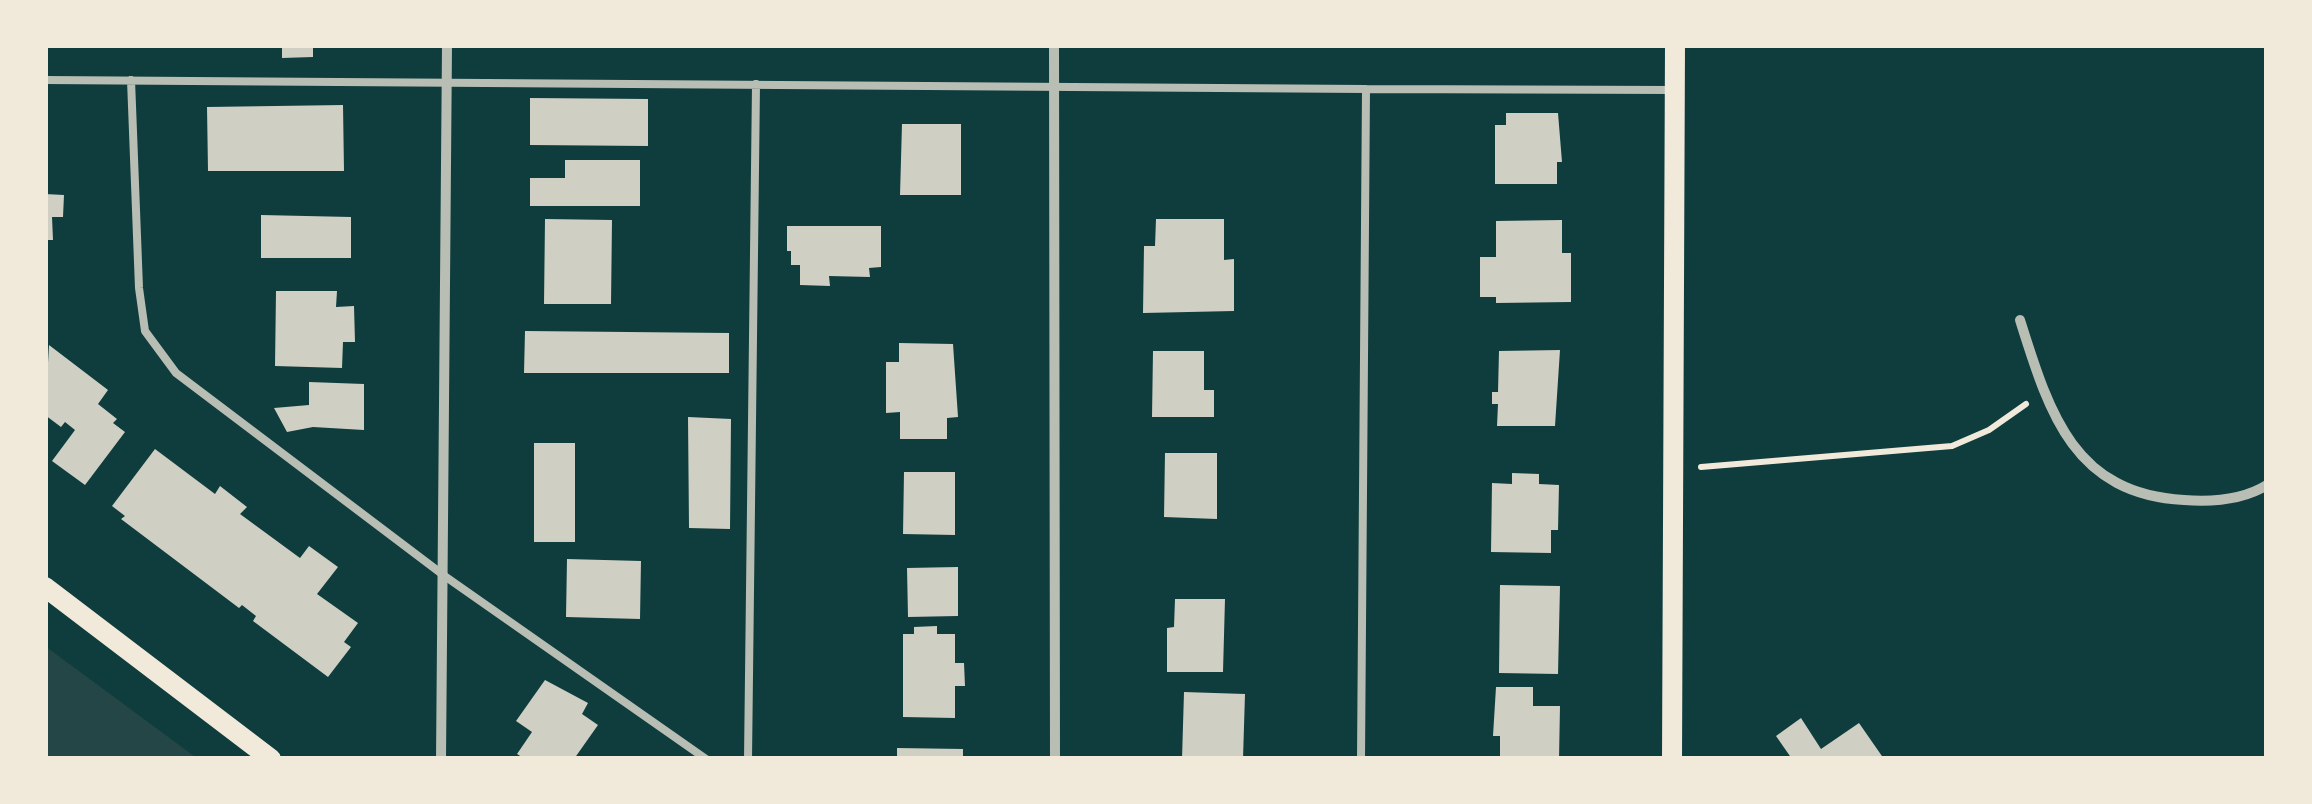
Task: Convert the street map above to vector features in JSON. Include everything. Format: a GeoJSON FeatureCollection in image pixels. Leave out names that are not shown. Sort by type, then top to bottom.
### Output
{"type":"FeatureCollection","features":[{"type":"Feature","properties":{"kind":"main road"},"geometry":{"type":"LineString","coordinates":[[1672,759],[1675,45]]}},
{"type":"Feature","properties":{"kind":"main road"},"geometry":{"type":"LineString","coordinates":[[45,587],[271,759]]}},
{"type":"Feature","properties":{"kind":"street"},"geometry":{"type":"LineString","coordinates":[[441,759],[446,578],[446,45]]}},
{"type":"Feature","properties":{"kind":"street"},"geometry":{"type":"LineString","coordinates":[[1054,45],[1055,759]]}},
{"type":"Feature","properties":{"kind":"street"},"geometry":{"type":"LineString","coordinates":[[2020,320],[2043,392],[2070,444],[2106,480],[2154,499],[2214,502],[2267,485]]}},
{"type":"Feature","properties":{"kind":"lane"},"geometry":{"type":"LineString","coordinates":[[45,80],[1675,90]]}},
{"type":"Feature","properties":{"kind":"lane"},"geometry":{"type":"LineString","coordinates":[[131,80],[139,288],[145,332],[176,373],[446,578],[706,759]]}},
{"type":"Feature","properties":{"kind":"lane"},"geometry":{"type":"LineString","coordinates":[[748,759],[756,84]]}},
{"type":"Feature","properties":{"kind":"lane"},"geometry":{"type":"LineString","coordinates":[[1361,759],[1366,89]]}},
{"type":"Feature","properties":{"kind":"path"},"geometry":{"type":"LineString","coordinates":[[1674,470],[1952,446],[1989,430],[2043,392]]}},
{"type":"Feature","properties":{"kind":"shaded area"},"geometry":{"type":"Polygon","coordinates":[[[45,646],[198,759],[45,759],[45,646]]]}},
{"type":"Feature","properties":{"kind":"building"},"geometry":{"type":"Polygon","coordinates":[[[282,45],[313,45],[313,57],[282,58],[282,45]]]}},
{"type":"Feature","properties":{"kind":"building"},"geometry":{"type":"Polygon","coordinates":[[[530,98],[648,99],[648,146],[530,145],[530,98]]]}},
{"type":"Feature","properties":{"kind":"building"},"geometry":{"type":"Polygon","coordinates":[[[343,105],[344,171],[208,171],[207,107],[343,105]]]}},
{"type":"Feature","properties":{"kind":"building"},"geometry":{"type":"Polygon","coordinates":[[[1506,113],[1558,113],[1562,162],[1557,162],[1557,184],[1495,184],[1495,125],[1506,125],[1506,113]]]}},
{"type":"Feature","properties":{"kind":"building"},"geometry":{"type":"Polygon","coordinates":[[[902,124],[961,124],[961,195],[900,195],[902,124]]]}},
{"type":"Feature","properties":{"kind":"building"},"geometry":{"type":"Polygon","coordinates":[[[565,160],[640,160],[640,206],[530,206],[530,178],[565,178],[565,160]]]}},
{"type":"Feature","properties":{"kind":"building"},"geometry":{"type":"Polygon","coordinates":[[[45,194],[64,195],[63,217],[52,217],[53,240],[45,240],[45,194]]]}},
{"type":"Feature","properties":{"kind":"building"},"geometry":{"type":"Polygon","coordinates":[[[261,215],[351,217],[351,258],[261,258],[261,215]]]}},
{"type":"Feature","properties":{"kind":"building"},"geometry":{"type":"Polygon","coordinates":[[[545,219],[612,220],[611,304],[544,304],[545,219]]]}},
{"type":"Feature","properties":{"kind":"building"},"geometry":{"type":"Polygon","coordinates":[[[1156,219],[1224,219],[1224,260],[1234,259],[1234,311],[1143,313],[1144,246],[1155,246],[1156,219]]]}},
{"type":"Feature","properties":{"kind":"building"},"geometry":{"type":"Polygon","coordinates":[[[1562,220],[1562,253],[1571,253],[1571,302],[1496,303],[1496,297],[1480,297],[1480,257],[1496,257],[1496,221],[1562,220]]]}},
{"type":"Feature","properties":{"kind":"building"},"geometry":{"type":"Polygon","coordinates":[[[787,226],[881,226],[881,267],[869,268],[870,277],[829,276],[830,286],[800,285],[800,265],[791,265],[791,251],[787,251],[787,226]]]}},
{"type":"Feature","properties":{"kind":"building"},"geometry":{"type":"Polygon","coordinates":[[[276,291],[337,291],[336,307],[354,306],[355,342],[343,342],[342,368],[275,366],[276,291]]]}},
{"type":"Feature","properties":{"kind":"building"},"geometry":{"type":"Polygon","coordinates":[[[525,331],[729,333],[729,373],[524,373],[525,331]]]}},
{"type":"Feature","properties":{"kind":"building"},"geometry":{"type":"Polygon","coordinates":[[[899,343],[953,344],[958,417],[947,418],[947,439],[900,439],[900,412],[886,413],[886,362],[899,362],[899,343]]]}},
{"type":"Feature","properties":{"kind":"building"},"geometry":{"type":"Polygon","coordinates":[[[49,345],[108,390],[98,404],[117,419],[113,423],[125,432],[85,485],[52,461],[75,430],[65,422],[61,427],[45,415],[49,345]]]}},
{"type":"Feature","properties":{"kind":"building"},"geometry":{"type":"Polygon","coordinates":[[[1560,350],[1555,426],[1497,426],[1498,404],[1492,404],[1492,392],[1498,392],[1499,351],[1560,350]]]}},
{"type":"Feature","properties":{"kind":"building"},"geometry":{"type":"Polygon","coordinates":[[[1153,351],[1204,351],[1204,390],[1214,390],[1214,417],[1152,417],[1153,351]]]}},
{"type":"Feature","properties":{"kind":"building"},"geometry":{"type":"Polygon","coordinates":[[[309,382],[364,384],[364,430],[313,427],[287,432],[274,408],[309,405],[309,382]]]}},
{"type":"Feature","properties":{"kind":"building"},"geometry":{"type":"Polygon","coordinates":[[[688,417],[731,419],[730,529],[689,528],[688,417]]]}},
{"type":"Feature","properties":{"kind":"building"},"geometry":{"type":"Polygon","coordinates":[[[534,443],[575,443],[575,542],[534,542],[534,443]]]}},
{"type":"Feature","properties":{"kind":"building"},"geometry":{"type":"Polygon","coordinates":[[[155,449],[215,494],[220,486],[247,507],[240,514],[300,558],[309,546],[338,567],[317,594],[358,623],[344,642],[351,647],[328,677],[253,621],[256,616],[242,605],[239,608],[121,519],[125,516],[112,506],[155,449]]]}},
{"type":"Feature","properties":{"kind":"building"},"geometry":{"type":"Polygon","coordinates":[[[1165,453],[1217,453],[1217,519],[1164,517],[1165,453]]]}},
{"type":"Feature","properties":{"kind":"building"},"geometry":{"type":"Polygon","coordinates":[[[904,472],[955,472],[955,535],[903,534],[904,472]]]}},
{"type":"Feature","properties":{"kind":"building"},"geometry":{"type":"Polygon","coordinates":[[[1512,473],[1539,474],[1539,484],[1559,485],[1558,530],[1551,530],[1551,553],[1491,552],[1492,483],[1512,484],[1512,473]]]}},
{"type":"Feature","properties":{"kind":"building"},"geometry":{"type":"Polygon","coordinates":[[[567,559],[641,561],[640,619],[566,617],[567,559]]]}},
{"type":"Feature","properties":{"kind":"building"},"geometry":{"type":"Polygon","coordinates":[[[958,567],[958,616],[908,617],[907,568],[958,567]]]}},
{"type":"Feature","properties":{"kind":"building"},"geometry":{"type":"Polygon","coordinates":[[[1500,585],[1560,586],[1558,674],[1499,673],[1500,585]]]}},
{"type":"Feature","properties":{"kind":"building"},"geometry":{"type":"Polygon","coordinates":[[[1175,599],[1225,599],[1223,672],[1167,672],[1167,628],[1174,627],[1175,599]]]}},
{"type":"Feature","properties":{"kind":"building"},"geometry":{"type":"Polygon","coordinates":[[[937,626],[937,634],[955,634],[955,663],[964,663],[965,686],[955,686],[955,718],[903,717],[903,634],[914,634],[914,627],[937,626]]]}},
{"type":"Feature","properties":{"kind":"building"},"geometry":{"type":"Polygon","coordinates":[[[545,680],[588,703],[582,714],[598,725],[574,759],[525,759],[517,754],[532,732],[516,721],[545,680]]]}},
{"type":"Feature","properties":{"kind":"building"},"geometry":{"type":"Polygon","coordinates":[[[1496,687],[1533,687],[1533,706],[1560,706],[1559,759],[1500,759],[1500,736],[1493,736],[1496,687]]]}},
{"type":"Feature","properties":{"kind":"building"},"geometry":{"type":"Polygon","coordinates":[[[1184,692],[1245,694],[1243,759],[1182,759],[1184,692]]]}},
{"type":"Feature","properties":{"kind":"building"},"geometry":{"type":"Polygon","coordinates":[[[1801,718],[1821,749],[1859,723],[1884,759],[1792,759],[1776,736],[1801,718]]]}},
{"type":"Feature","properties":{"kind":"building"},"geometry":{"type":"Polygon","coordinates":[[[897,748],[963,749],[963,759],[897,759],[897,748]]]}}]}
